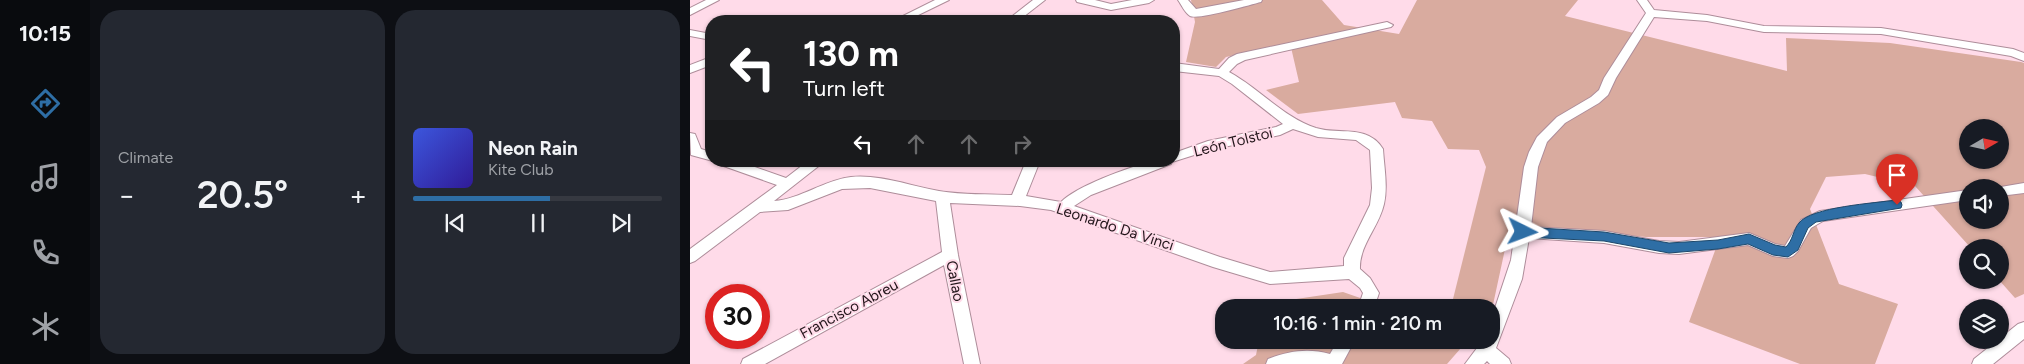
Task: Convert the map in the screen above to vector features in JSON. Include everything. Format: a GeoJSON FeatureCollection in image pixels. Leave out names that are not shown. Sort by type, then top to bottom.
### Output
{"type":"FeatureCollection","features":[{"type":"Feature","properties":{"kind":"street"},"geometry":{"type":"LineString","coordinates":[[690,12],[714,0]]}},
{"type":"Feature","properties":{"kind":"street"},"geometry":{"type":"LineString","coordinates":[[911,15],[944,0]]}},
{"type":"Feature","properties":{"kind":"street"},"geometry":{"type":"LineString","coordinates":[[1019,15],[1040,0]]}},
{"type":"Feature","properties":{"kind":"street"},"geometry":{"type":"LineString","coordinates":[[1081,0],[1111,7],[1149,0]]}},
{"type":"Feature","properties":{"kind":"street"},"geometry":{"type":"LineString","coordinates":[[1183,0],[1193,13],[1257,0]]}},
{"type":"Feature","properties":{"kind":"street"},"geometry":{"type":"LineString","coordinates":[[1642,0],[1651,13]]}},
{"type":"Feature","properties":{"kind":"street"},"geometry":{"type":"LineString","coordinates":[[1651,13],[1707,18],[1746,27],[1800,32],[1881,30],[2013,53],[2024,57]]}},
{"type":"Feature","properties":{"kind":"street"},"geometry":{"type":"LineString","coordinates":[[1473,364],[1486,351],[1495,332],[1514,279],[1519,260],[1531,167],[1542,140],[1561,120],[1595,100],[1604,92],[1610,78],[1651,13]]}},
{"type":"Feature","properties":{"kind":"street"},"geometry":{"type":"LineString","coordinates":[[1222,73],[1233,61],[1248,55],[1387,25]]}},
{"type":"Feature","properties":{"kind":"street"},"geometry":{"type":"LineString","coordinates":[[690,33],[705,36]]}},
{"type":"Feature","properties":{"kind":"street"},"geometry":{"type":"LineString","coordinates":[[690,69],[705,63]]}},
{"type":"Feature","properties":{"kind":"street"},"geometry":{"type":"LineString","coordinates":[[1180,68],[1222,73],[1236,81],[1292,124],[1318,133],[1358,136],[1368,141],[1376,149],[1379,188],[1377,205],[1352,258],[1352,272],[1365,283],[1371,293],[1369,299]]}},
{"type":"Feature","properties":{"kind":"street","name":"León Tolstoi"},"geometry":{"type":"LineString","coordinates":[[1180,156],[1208,146],[1273,133],[1292,124]]}},
{"type":"Feature","properties":{"kind":"street"},"geometry":{"type":"LineString","coordinates":[[690,137],[693,153]]}},
{"type":"Feature","properties":{"kind":"street"},"geometry":{"type":"LineString","coordinates":[[740,167],[787,183]]}},
{"type":"Feature","properties":{"kind":"street"},"geometry":{"type":"LineString","coordinates":[[690,258],[810,167]]}},
{"type":"Feature","properties":{"kind":"street"},"geometry":{"type":"LineString","coordinates":[[1017,200],[1031,167]]}},
{"type":"Feature","properties":{"kind":"street"},"geometry":{"type":"LineString","coordinates":[[1064,208],[1075,197],[1086,190],[1149,167]]}},
{"type":"Feature","properties":{"kind":"street","name":"Leonardo Da Vinci"},"geometry":{"type":"LineString","coordinates":[[758,207],[791,203],[837,186],[857,182],[872,183],[942,197],[974,200],[1017,200],[1064,208],[1270,278],[1352,272]]}},
{"type":"Feature","properties":{"kind":"street"},"geometry":{"type":"LineString","coordinates":[[2009,190],[2024,188]]}},
{"type":"Feature","properties":{"kind":"street"},"geometry":{"type":"LineString","coordinates":[[1523,232],[1604,237],[1672,248],[1749,239],[1773,250],[1788,252],[1794,247],[1803,226],[1820,216],[1959,196]]}},
{"type":"Feature","properties":{"kind":"street","name":"Callao"},"geometry":{"type":"LineString","coordinates":[[942,197],[950,255],[972,364]]}},
{"type":"Feature","properties":{"kind":"street","name":"Francisco Abreu"},"geometry":{"type":"LineString","coordinates":[[749,364],[950,255]]}},
{"type":"Feature","properties":{"kind":"street"},"geometry":{"type":"LineString","coordinates":[[1980,364],[2024,329]]}},
{"type":"Feature","properties":{"kind":"street"},"geometry":{"type":"LineString","coordinates":[[1274,364],[1292,359],[1314,357],[1333,364],[1342,349]]}},
{"type":"Feature","properties":{"kind":"street"},"geometry":{"type":"LineString","coordinates":[[1486,351],[1504,364]]}},
{"type":"Feature","properties":{"kind":"shaded area"},"geometry":{"type":"Polygon","coordinates":[[[1191,0],[1322,0],[1344,25],[1399,34],[1417,0],[1578,0],[1565,16],[1787,71],[1786,38],[1890,43],[2021,62],[2024,63],[2024,294],[2015,298],[2007,289],[2009,289],[2009,239],[1963,239],[1915,186],[1865,174],[1826,177],[1810,209],[1839,284],[1898,304],[1875,364],[1800,364],[1689,322],[1720,237],[1646,237],[1548,227],[1510,226],[1494,299],[1453,299],[1486,167],[1479,150],[1448,149],[1432,121],[1402,118],[1395,102],[1298,114],[1266,90],[1299,82],[1290,43],[1226,57],[1216,67],[1186,62],[1195,22],[1191,0]]]}},
{"type":"Feature","properties":{"kind":"shaded area"},"geometry":{"type":"Polygon","coordinates":[[[1343,292],[1363,299],[1296,299],[1343,292]]]}},
{"type":"Feature","properties":{"kind":"shaded area"},"geometry":{"type":"Polygon","coordinates":[[[1257,349],[1460,349],[1447,364],[1243,364],[1256,355],[1257,349]]]}},
{"type":"Feature","properties":{"kind":"route"},"geometry":{"type":"LineString","coordinates":[[1523,232],[1604,237],[1669,248],[1718,244],[1749,239],[1757,241],[1773,250],[1788,252],[1794,247],[1803,226],[1812,219],[1820,216],[1897,205]]}}]}
